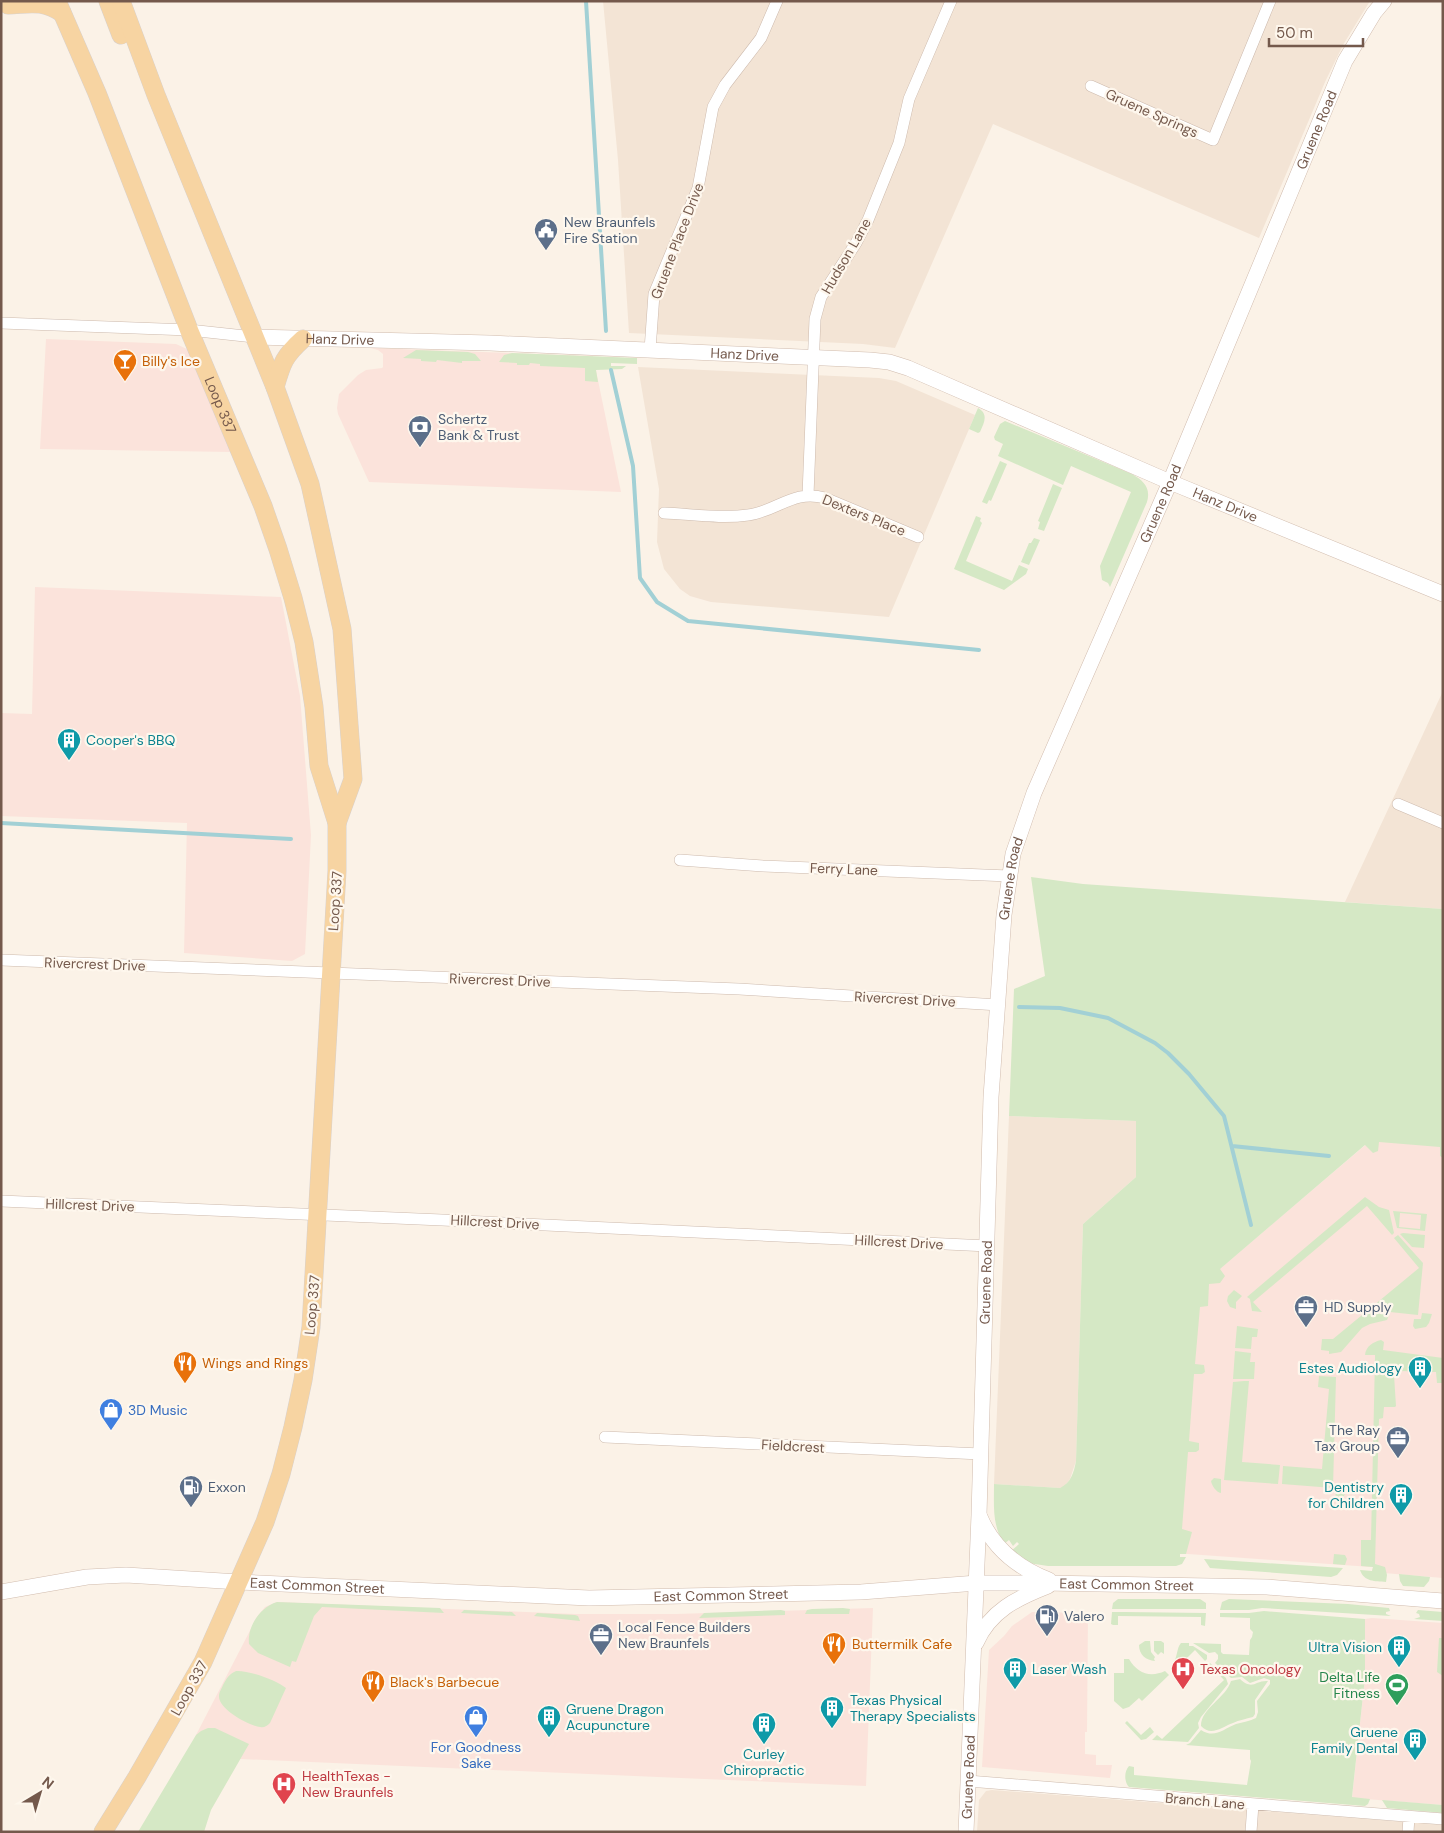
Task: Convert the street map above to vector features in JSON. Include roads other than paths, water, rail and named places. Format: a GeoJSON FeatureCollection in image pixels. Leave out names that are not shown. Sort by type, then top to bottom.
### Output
{"type":"FeatureCollection","features":[{"type":"Feature","properties":{"kind":"main road"},"geometry":{"type":"LineString","coordinates":[[108,1],[145,94],[150,104],[163,113]]}},
{"type":"Feature","properties":{"kind":"main road","name":"Loop 337"},"geometry":{"type":"LineString","coordinates":[[121,1],[163,113],[275,387],[310,484],[342,628],[352,779],[337,823]]}},
{"type":"Feature","properties":{"kind":"main road"},"geometry":{"type":"LineString","coordinates":[[9,4],[33,2],[60,7]]}},
{"type":"Feature","properties":{"kind":"main road","name":"Loop 337"},"geometry":{"type":"LineString","coordinates":[[60,7],[97,94],[189,330],[263,506],[293,598],[304,642],[314,707],[319,766],[337,823],[337,871],[311,1327],[295,1421],[281,1474],[265,1522],[204,1662],[137,1778],[103,1832]]}},
{"type":"Feature","properties":{"kind":"main road"},"geometry":{"type":"LineString","coordinates":[[275,387],[284,359],[291,349],[303,339]]}},
{"type":"Feature","properties":{"kind":"street","name":"Gruene Place Drive"},"geometry":{"type":"LineString","coordinates":[[650,350],[654,294],[698,188],[713,107],[725,85],[761,38],[777,1]]}},
{"type":"Feature","properties":{"kind":"street","name":"Hudson Lane"},"geometry":{"type":"LineString","coordinates":[[808,495],[815,319],[818,304],[868,220],[899,143],[909,99],[951,1]]}},
{"type":"Feature","properties":{"kind":"street","name":"Gruene Springs"},"geometry":{"type":"LineString","coordinates":[[1091,86],[1213,140],[1270,1]]}},
{"type":"Feature","properties":{"kind":"street","name":"Gruene Road"},"geometry":{"type":"LineString","coordinates":[[966,1832],[977,1583],[991,1097],[1004,915],[1008,876],[1013,854],[1034,793],[1170,482],[1345,61],[1374,13],[1384,1]]}},
{"type":"Feature","properties":{"kind":"street","name":"Hanz Drive"},"geometry":{"type":"LineString","coordinates":[[1,323],[189,330],[254,337],[490,343],[890,362],[908,368],[1170,482],[1443,594]]}},
{"type":"Feature","properties":{"kind":"street","name":"Dexters Place"},"geometry":{"type":"LineString","coordinates":[[664,513],[748,515],[796,497],[808,495],[825,498],[918,537]]}},
{"type":"Feature","properties":{"kind":"street"},"geometry":{"type":"LineString","coordinates":[[1398,804],[1443,822]]}},
{"type":"Feature","properties":{"kind":"street","name":"Ferry Lane"},"geometry":{"type":"LineString","coordinates":[[680,860],[764,866],[1008,876]]}},
{"type":"Feature","properties":{"kind":"street","name":"Rivercrest Drive"},"geometry":{"type":"LineString","coordinates":[[1,960],[739,989],[999,1005]]}},
{"type":"Feature","properties":{"kind":"street","name":"Hillcrest Drive"},"geometry":{"type":"LineString","coordinates":[[1,1201],[988,1246]]}},
{"type":"Feature","properties":{"kind":"street","name":"Fieldcrest"},"geometry":{"type":"LineString","coordinates":[[605,1437],[981,1454]]}},
{"type":"Feature","properties":{"kind":"street"},"geometry":{"type":"LineString","coordinates":[[979,1515],[991,1538],[1005,1555],[1031,1572],[1055,1583]]}},
{"type":"Feature","properties":{"kind":"street","name":"East Common Street"},"geometry":{"type":"LineString","coordinates":[[1,1592],[82,1578],[126,1575],[239,1582],[603,1598],[861,1592],[977,1583],[1055,1583],[1267,1588],[1443,1601]]}},
{"type":"Feature","properties":{"kind":"street"},"geometry":{"type":"LineString","coordinates":[[974,1649],[981,1632],[1000,1610],[1029,1593],[1055,1583]]}},
{"type":"Feature","properties":{"kind":"street","name":"Branch Lane"},"geometry":{"type":"LineString","coordinates":[[968,1782],[1443,1820]]}},
{"type":"Feature","properties":{"kind":"street"},"geometry":{"type":"LineString","coordinates":[[1251,1832],[1253,1804]]}},
{"type":"Feature","properties":{"kind":"street"},"geometry":{"type":"LineString","coordinates":[[1408,1832],[1409,1817]]}},
{"type":"Feature","properties":{"kind":"waterway"},"geometry":{"type":"LineString","coordinates":[[586,1],[606,331]]}},
{"type":"Feature","properties":{"kind":"waterway"},"geometry":{"type":"LineString","coordinates":[[611,370],[633,466],[640,578],[657,602],[688,621],[979,650]]}},
{"type":"Feature","properties":{"kind":"waterway"},"geometry":{"type":"LineString","coordinates":[[1,823],[291,839]]}},
{"type":"Feature","properties":{"kind":"waterway"},"geometry":{"type":"LineString","coordinates":[[1019,1007],[1060,1008],[1108,1018],[1155,1043],[1168,1053],[1189,1074],[1224,1116],[1251,1225]]}},
{"type":"Feature","properties":{"kind":"waterway"},"geometry":{"type":"LineString","coordinates":[[1232,1146],[1329,1156]]}},
{"type":"Feature","properties":{"kind":"place","name":"New Braunfels Fire Station"},"geometry":{"type":"Point","coordinates":[546,251]}},
{"type":"Feature","properties":{"kind":"place","name":"Billy's Ice"},"geometry":{"type":"Point","coordinates":[125,382]}},
{"type":"Feature","properties":{"kind":"place","name":"Schertz Bank & Trust"},"geometry":{"type":"Point","coordinates":[420,448]}},
{"type":"Feature","properties":{"kind":"place","name":"Cooper's BBQ"},"geometry":{"type":"Point","coordinates":[69,761]}},
{"type":"Feature","properties":{"kind":"place","name":"HD Supply"},"geometry":{"type":"Point","coordinates":[1306,1328]}},
{"type":"Feature","properties":{"kind":"place","name":"Wings and Rings"},"geometry":{"type":"Point","coordinates":[185,1384]}},
{"type":"Feature","properties":{"kind":"place","name":"Estes Audiology"},"geometry":{"type":"Point","coordinates":[1420,1389]}},
{"type":"Feature","properties":{"kind":"place","name":"3D Music"},"geometry":{"type":"Point","coordinates":[111,1431]}},
{"type":"Feature","properties":{"kind":"place","name":"The Ray Tax Group"},"geometry":{"type":"Point","coordinates":[1398,1459]}},
{"type":"Feature","properties":{"kind":"place","name":"Exxon"},"geometry":{"type":"Point","coordinates":[191,1508]}},
{"type":"Feature","properties":{"kind":"place","name":"Dentistry for Children"},"geometry":{"type":"Point","coordinates":[1401,1516]}},
{"type":"Feature","properties":{"kind":"place","name":"Valero"},"geometry":{"type":"Point","coordinates":[1047,1637]}},
{"type":"Feature","properties":{"kind":"place","name":"Local Fence Builders New Braunfels"},"geometry":{"type":"Point","coordinates":[601,1656]}},
{"type":"Feature","properties":{"kind":"place","name":"Buttermilk Cafe"},"geometry":{"type":"Point","coordinates":[834,1665]}},
{"type":"Feature","properties":{"kind":"place","name":"Ultra Vision"},"geometry":{"type":"Point","coordinates":[1399,1668]}},
{"type":"Feature","properties":{"kind":"place","name":"Laser Wash"},"geometry":{"type":"Point","coordinates":[1015,1690]}},
{"type":"Feature","properties":{"kind":"place","name":"Texas Oncology"},"geometry":{"type":"Point","coordinates":[1183,1690]}},
{"type":"Feature","properties":{"kind":"place","name":"Black's Barbecue"},"geometry":{"type":"Point","coordinates":[373,1703]}},
{"type":"Feature","properties":{"kind":"place","name":"Delta Life Fitness"},"geometry":{"type":"Point","coordinates":[1397,1706]}},
{"type":"Feature","properties":{"kind":"place","name":"Texas Physical Therapy Specialists"},"geometry":{"type":"Point","coordinates":[832,1729]}},
{"type":"Feature","properties":{"kind":"place","name":"For Goodness Sake"},"geometry":{"type":"Point","coordinates":[476,1738]}},
{"type":"Feature","properties":{"kind":"place","name":"Gruene Dragon Acupuncture"},"geometry":{"type":"Point","coordinates":[549,1738]}},
{"type":"Feature","properties":{"kind":"place","name":"Curley Chiropractic"},"geometry":{"type":"Point","coordinates":[764,1745]}},
{"type":"Feature","properties":{"kind":"place","name":"Gruene Family Dental"},"geometry":{"type":"Point","coordinates":[1415,1761]}},
{"type":"Feature","properties":{"kind":"place","name":"HealthTexas - New Braunfels"},"geometry":{"type":"Point","coordinates":[284,1805]}}]}
